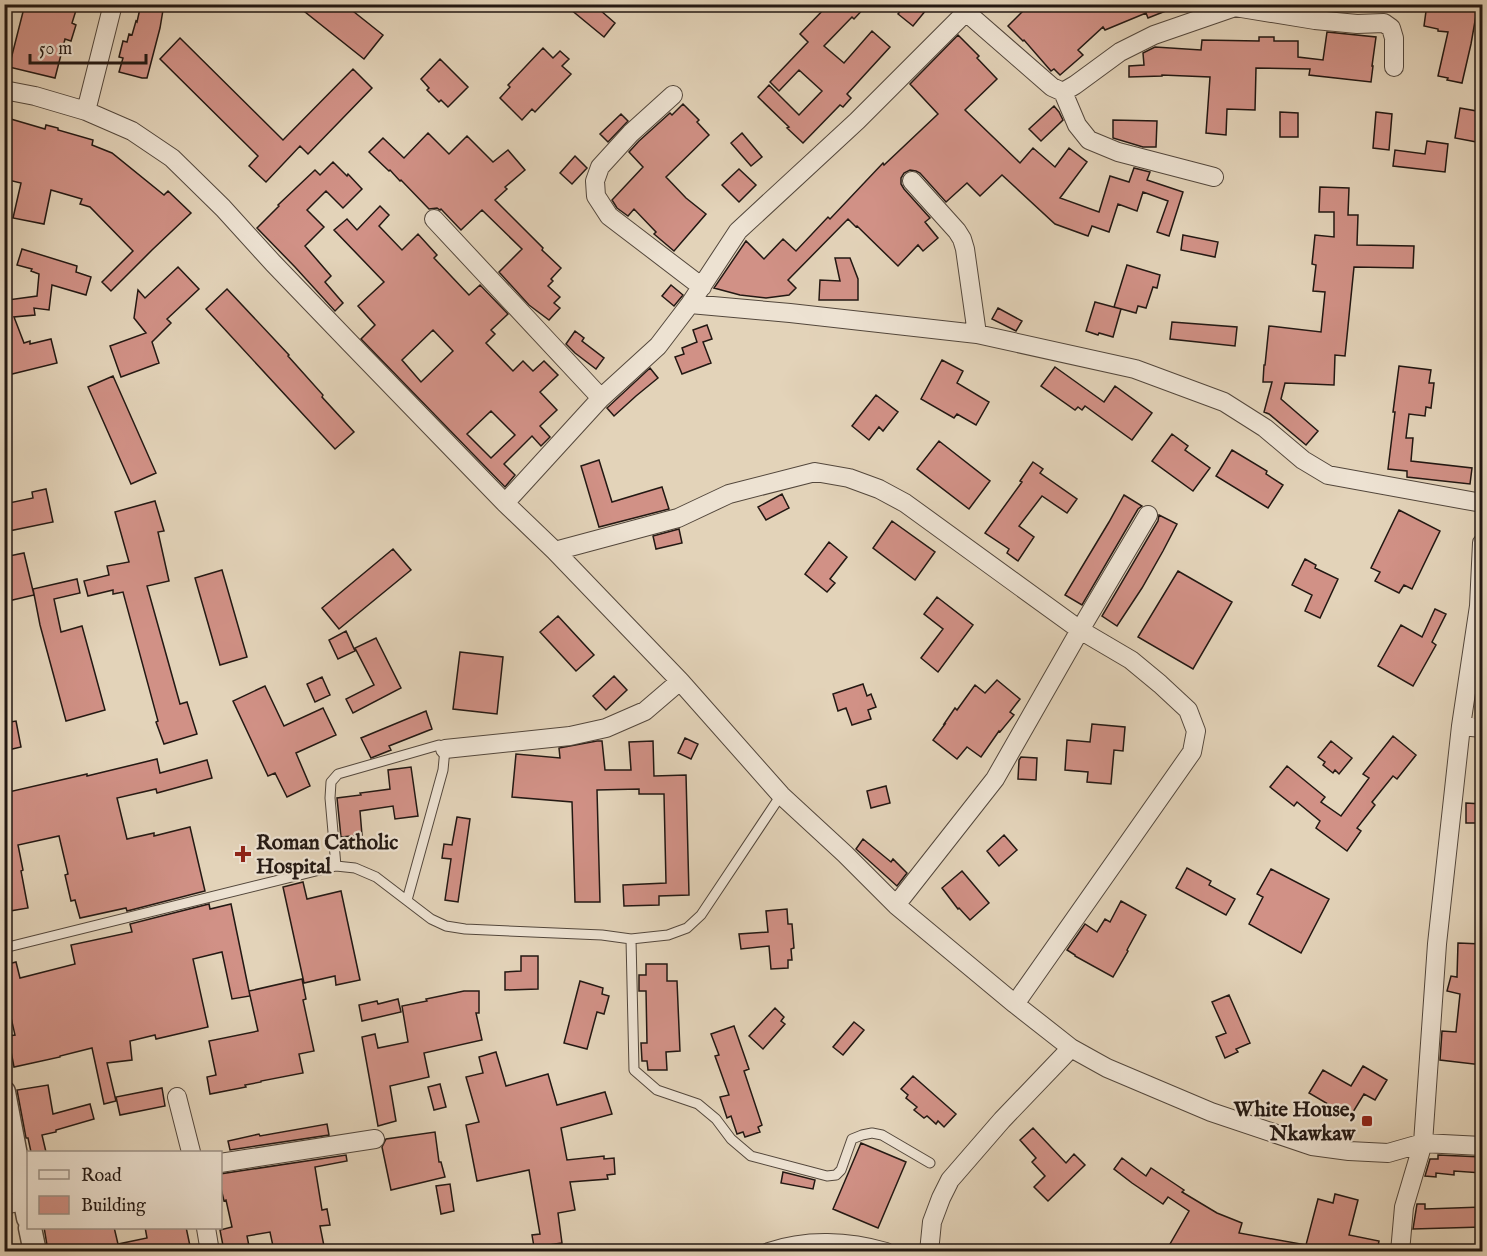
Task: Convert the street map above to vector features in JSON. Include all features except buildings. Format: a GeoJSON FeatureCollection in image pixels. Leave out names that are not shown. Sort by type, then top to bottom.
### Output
{"type":"FeatureCollection","features":[{"type":"Feature","properties":{"kind":"street"},"geometry":{"type":"LineString","coordinates":[[87,111],[113,4]]}},
{"type":"Feature","properties":{"kind":"street"},"geometry":{"type":"LineString","coordinates":[[1063,92],[1075,86],[1120,52],[1145,39],[1234,7],[1315,20],[1357,24],[1384,23],[1391,28],[1394,38],[1394,67]]}},
{"type":"Feature","properties":{"kind":"street"},"geometry":{"type":"LineString","coordinates":[[505,503],[601,398],[658,346],[690,304],[738,231],[856,121],[968,8],[1052,87],[1063,92],[1071,114],[1089,140],[1118,152],[1214,177]]}},
{"type":"Feature","properties":{"kind":"street"},"geometry":{"type":"LineString","coordinates":[[4,90],[87,111],[132,131],[172,158],[680,681],[781,795],[896,905],[1071,1048],[1107,1068],[1211,1112],[1312,1146],[1388,1153],[1423,1143],[1482,1146]]}},
{"type":"Feature","properties":{"kind":"street"},"geometry":{"type":"LineString","coordinates":[[673,95],[631,133],[600,167],[595,181],[596,196],[609,216],[702,286]]}},
{"type":"Feature","properties":{"kind":"street"},"geometry":{"type":"LineString","coordinates":[[912,181],[962,239],[977,334]]}},
{"type":"Feature","properties":{"kind":"street"},"geometry":{"type":"LineString","coordinates":[[434,219],[601,398]]}},
{"type":"Feature","properties":{"kind":"street"},"geometry":{"type":"LineString","coordinates":[[690,304],[977,334],[1134,369],[1224,402],[1265,428],[1303,460],[1328,475],[1482,503]]}},
{"type":"Feature","properties":{"kind":"street"},"geometry":{"type":"LineString","coordinates":[[555,551],[678,518],[729,494],[815,472],[849,478],[879,489],[905,503],[1080,630],[1131,660],[1188,710],[1196,731],[1192,752],[1015,1004]]}},
{"type":"Feature","properties":{"kind":"street"},"geometry":{"type":"LineString","coordinates":[[896,905],[995,779],[1148,515]]}},
{"type":"Feature","properties":{"kind":"street"},"geometry":{"type":"LineString","coordinates":[[1400,1251],[1404,1207],[1423,1143],[1437,944],[1461,726],[1480,606],[1482,543]]}},
{"type":"Feature","properties":{"kind":"street"},"geometry":{"type":"LineString","coordinates":[[445,749],[570,736],[606,728],[645,711],[680,681]]}},
{"type":"Feature","properties":{"kind":"street"},"geometry":{"type":"LineString","coordinates":[[1461,726],[1482,728]]}},
{"type":"Feature","properties":{"kind":"street"},"geometry":{"type":"LineString","coordinates":[[929,1251],[932,1222],[950,1180],[1002,1120],[1071,1048]]}},
{"type":"Feature","properties":{"kind":"street"},"geometry":{"type":"LineString","coordinates":[[4,1092],[22,1206]]}},
{"type":"Feature","properties":{"kind":"street"},"geometry":{"type":"LineString","coordinates":[[177,1097],[191,1151]]}},
{"type":"Feature","properties":{"kind":"street"},"geometry":{"type":"LineString","coordinates":[[222,1163],[375,1139]]}},
{"type":"Feature","properties":{"kind":"street"},"geometry":{"type":"LineString","coordinates":[[30,1229],[35,1251]]}},
{"type":"Feature","properties":{"kind":"street"},"geometry":{"type":"LineString","coordinates":[[206,1229],[210,1251]]}},
{"type":"Feature","properties":{"kind":"street"},"geometry":{"type":"LineString","coordinates":[[769,1251],[812,1243],[840,1244],[886,1251]]}},
{"type":"Feature","properties":{"kind":"lane"},"geometry":{"type":"LineString","coordinates":[[336,866],[330,798],[332,782],[338,774],[440,745],[445,749],[443,770],[407,900]]}},
{"type":"Feature","properties":{"kind":"lane"},"geometry":{"type":"LineString","coordinates":[[4,948],[336,866],[355,868],[376,877],[431,919],[446,926],[498,931],[602,935],[631,939],[668,934],[687,928],[701,915],[781,795]]}},
{"type":"Feature","properties":{"kind":"lane"},"geometry":{"type":"LineString","coordinates":[[631,939],[634,1070],[657,1090],[698,1104],[716,1119],[731,1139],[751,1156],[827,1176],[836,1175],[841,1170],[852,1139],[872,1133],[882,1135],[930,1163]]}},
{"type":"Feature","properties":{"kind":"place","name":"Roman Catholic Hospital"},"geometry":{"type":"Point","coordinates":[243,854]}},
{"type":"Feature","properties":{"kind":"place","name":"White House, Nkawkaw"},"geometry":{"type":"Point","coordinates":[1367,1121]}}]}
